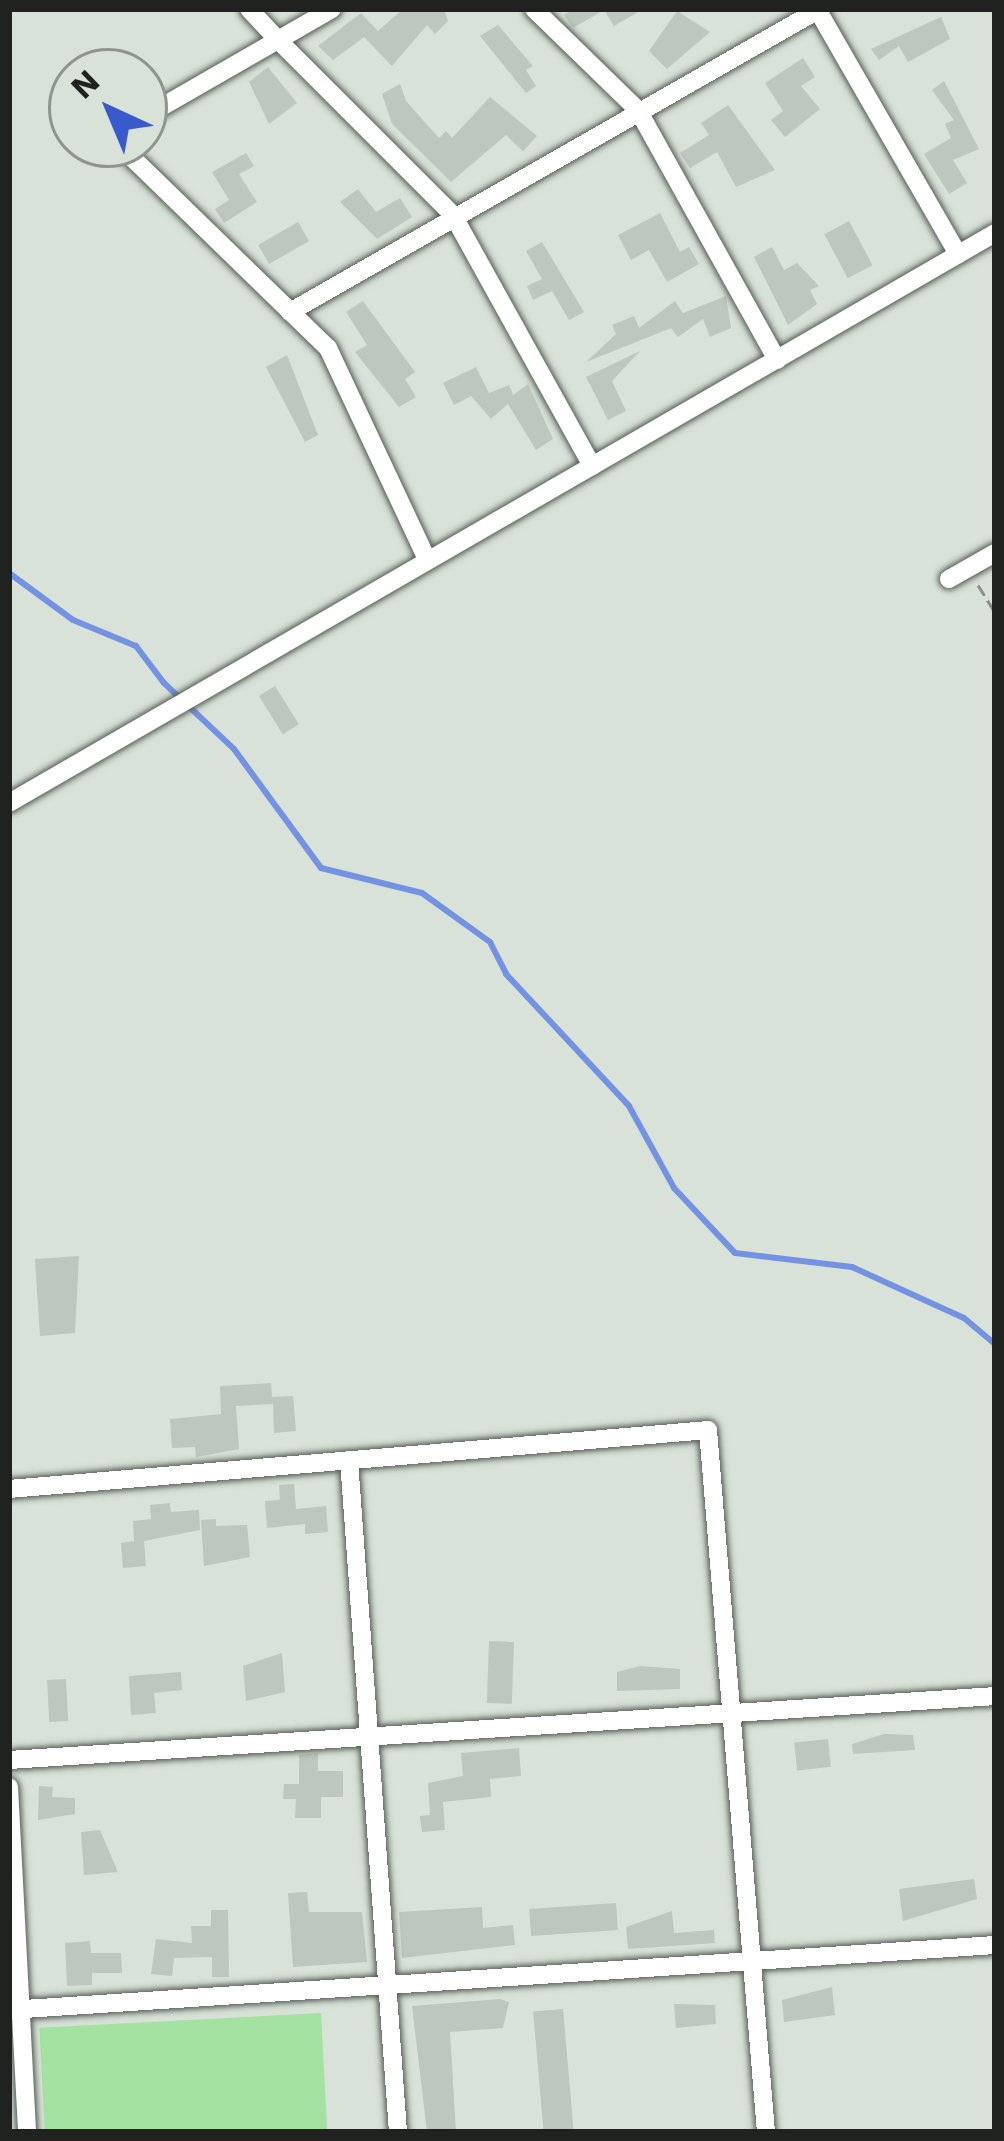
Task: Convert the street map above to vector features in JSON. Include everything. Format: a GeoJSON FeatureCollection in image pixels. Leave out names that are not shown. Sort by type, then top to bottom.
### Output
{"type":"FeatureCollection","features":[{"type":"Feature","properties":{"kind":"street"},"geometry":{"type":"LineString","coordinates":[[249,9],[453,215],[592,466]]}},
{"type":"Feature","properties":{"kind":"street"},"geometry":{"type":"LineString","coordinates":[[168,103],[332,9]]}},
{"type":"Feature","properties":{"kind":"street"},"geometry":{"type":"LineString","coordinates":[[535,9],[638,110],[776,360]]}},
{"type":"Feature","properties":{"kind":"street"},"geometry":{"type":"LineString","coordinates":[[290,312],[818,9],[958,254]]}},
{"type":"Feature","properties":{"kind":"street"},"geometry":{"type":"LineString","coordinates":[[143,168],[328,348],[427,559]]}},
{"type":"Feature","properties":{"kind":"street"},"geometry":{"type":"LineString","coordinates":[[9,803],[174,714],[258,653],[995,233]]}},
{"type":"Feature","properties":{"kind":"street"},"geometry":{"type":"LineString","coordinates":[[957,574],[995,553]]}},
{"type":"Feature","properties":{"kind":"street"},"geometry":{"type":"LineString","coordinates":[[9,1489],[709,1430],[766,2132]]}},
{"type":"Feature","properties":{"kind":"street"},"geometry":{"type":"LineString","coordinates":[[349,1460],[398,2132]]}},
{"type":"Feature","properties":{"kind":"street"},"geometry":{"type":"LineString","coordinates":[[9,1760],[995,1696]]}},
{"type":"Feature","properties":{"kind":"street"},"geometry":{"type":"LineString","coordinates":[[9,1787],[15,2010],[27,2132]]}},
{"type":"Feature","properties":{"kind":"street"},"geometry":{"type":"LineString","coordinates":[[15,2010],[995,1946]]}},
{"type":"Feature","properties":{"kind":"path"},"geometry":{"type":"LineString","coordinates":[[957,574],[995,613]]}},
{"type":"Feature","properties":{"kind":"green space"},"geometry":{"type":"Polygon","coordinates":[[[321,2013],[327,2132],[45,2132],[39,2028],[321,2013]]]}},
{"type":"Feature","properties":{"kind":"building"},"geometry":{"type":"Polygon","coordinates":[[[403,9],[444,9],[448,21],[435,34],[427,25],[392,66],[364,37],[333,60],[318,46],[361,13],[378,31],[403,9]]]}},
{"type":"Feature","properties":{"kind":"building"},"geometry":{"type":"Polygon","coordinates":[[[573,9],[643,9],[614,26],[604,10],[573,28],[564,15],[573,9]]]}},
{"type":"Feature","properties":{"kind":"building"},"geometry":{"type":"Polygon","coordinates":[[[677,11],[710,32],[667,69],[649,51],[677,11]]]}},
{"type":"Feature","properties":{"kind":"building"},"geometry":{"type":"Polygon","coordinates":[[[941,17],[950,39],[908,62],[899,46],[879,60],[871,49],[941,17]]]}},
{"type":"Feature","properties":{"kind":"building"},"geometry":{"type":"Polygon","coordinates":[[[498,25],[533,66],[526,70],[536,86],[526,93],[480,36],[498,25]]]}},
{"type":"Feature","properties":{"kind":"building"},"geometry":{"type":"Polygon","coordinates":[[[803,58],[815,77],[801,86],[820,109],[785,137],[771,120],[783,111],[765,83],[803,58]]]}},
{"type":"Feature","properties":{"kind":"building"},"geometry":{"type":"Polygon","coordinates":[[[268,67],[297,103],[269,124],[249,82],[268,67]]]}},
{"type":"Feature","properties":{"kind":"building"},"geometry":{"type":"Polygon","coordinates":[[[944,81],[979,149],[953,160],[967,183],[949,194],[924,154],[951,138],[945,124],[954,120],[932,90],[944,81]]]}},
{"type":"Feature","properties":{"kind":"building"},"geometry":{"type":"Polygon","coordinates":[[[400,84],[406,101],[439,138],[446,131],[452,138],[490,97],[537,136],[523,151],[506,135],[451,182],[392,124],[382,94],[400,84]]]}},
{"type":"Feature","properties":{"kind":"building"},"geometry":{"type":"Polygon","coordinates":[[[728,105],[775,170],[736,187],[717,152],[690,168],[680,153],[709,135],[701,123],[728,105]]]}},
{"type":"Feature","properties":{"kind":"building"},"geometry":{"type":"Polygon","coordinates":[[[246,153],[254,166],[239,174],[257,202],[224,223],[215,209],[229,200],[212,172],[246,153]]]}},
{"type":"Feature","properties":{"kind":"building"},"geometry":{"type":"Polygon","coordinates":[[[358,189],[376,212],[400,198],[412,217],[377,239],[340,202],[358,189]]]}},
{"type":"Feature","properties":{"kind":"building"},"geometry":{"type":"Polygon","coordinates":[[[660,213],[680,252],[689,247],[699,264],[667,282],[649,250],[631,260],[618,235],[660,213]]]}},
{"type":"Feature","properties":{"kind":"building"},"geometry":{"type":"Polygon","coordinates":[[[849,221],[872,265],[848,278],[824,234],[849,221]]]}},
{"type":"Feature","properties":{"kind":"building"},"geometry":{"type":"Polygon","coordinates":[[[298,222],[309,241],[269,264],[258,245],[298,222]]]}},
{"type":"Feature","properties":{"kind":"building"},"geometry":{"type":"Polygon","coordinates":[[[542,242],[584,312],[569,320],[552,291],[533,300],[527,286],[542,279],[526,251],[542,242]]]}},
{"type":"Feature","properties":{"kind":"building"},"geometry":{"type":"Polygon","coordinates":[[[772,247],[784,270],[797,263],[819,286],[810,290],[817,304],[788,325],[754,257],[772,247]]]}},
{"type":"Feature","properties":{"kind":"building"},"geometry":{"type":"Polygon","coordinates":[[[726,296],[731,328],[710,337],[703,319],[678,337],[671,328],[586,362],[616,334],[612,325],[634,316],[639,328],[675,301],[683,313],[726,296]]]}},
{"type":"Feature","properties":{"kind":"building"},"geometry":{"type":"Polygon","coordinates":[[[363,301],[415,372],[405,379],[416,397],[399,407],[355,352],[367,345],[346,312],[363,301]]]}},
{"type":"Feature","properties":{"kind":"building"},"geometry":{"type":"Polygon","coordinates":[[[640,351],[612,381],[626,411],[608,420],[586,377],[640,351]]]}},
{"type":"Feature","properties":{"kind":"building"},"geometry":{"type":"Polygon","coordinates":[[[287,355],[318,435],[305,442],[266,367],[287,355]]]}},
{"type":"Feature","properties":{"kind":"building"},"geometry":{"type":"Polygon","coordinates":[[[476,367],[489,393],[509,385],[513,395],[528,384],[553,439],[536,450],[508,404],[491,419],[471,396],[454,405],[443,383],[476,367]]]}},
{"type":"Feature","properties":{"kind":"building"},"geometry":{"type":"Polygon","coordinates":[[[275,686],[299,724],[283,734],[259,696],[275,686]]]}},
{"type":"Feature","properties":{"kind":"building"},"geometry":{"type":"Polygon","coordinates":[[[79,1256],[75,1333],[40,1336],[35,1259],[79,1256]]]}},
{"type":"Feature","properties":{"kind":"building"},"geometry":{"type":"Polygon","coordinates":[[[271,1383],[272,1397],[293,1396],[296,1431],[274,1433],[273,1404],[236,1406],[239,1449],[196,1457],[195,1447],[172,1448],[170,1419],[221,1414],[220,1386],[271,1383]]]}},
{"type":"Feature","properties":{"kind":"building"},"geometry":{"type":"Polygon","coordinates":[[[294,1484],[296,1509],[326,1506],[328,1532],[305,1534],[305,1524],[267,1528],[265,1501],[280,1500],[279,1485],[294,1484]]]}},
{"type":"Feature","properties":{"kind":"building"},"geometry":{"type":"Polygon","coordinates":[[[170,1503],[171,1512],[199,1510],[200,1530],[144,1541],[146,1566],[123,1568],[121,1543],[134,1541],[133,1521],[151,1519],[150,1505],[170,1503]]]}},
{"type":"Feature","properties":{"kind":"building"},"geometry":{"type":"Polygon","coordinates":[[[216,1519],[216,1526],[247,1525],[250,1557],[204,1566],[201,1520],[216,1519]]]}},
{"type":"Feature","properties":{"kind":"building"},"geometry":{"type":"Polygon","coordinates":[[[489,1641],[514,1642],[512,1704],[487,1703],[489,1641]]]}},
{"type":"Feature","properties":{"kind":"building"},"geometry":{"type":"Polygon","coordinates":[[[282,1653],[285,1692],[246,1701],[243,1666],[282,1653]]]}},
{"type":"Feature","properties":{"kind":"building"},"geometry":{"type":"Polygon","coordinates":[[[640,1666],[680,1669],[680,1689],[617,1691],[617,1672],[640,1666]]]}},
{"type":"Feature","properties":{"kind":"building"},"geometry":{"type":"Polygon","coordinates":[[[181,1672],[182,1690],[154,1693],[156,1713],[131,1715],[129,1676],[181,1672]]]}},
{"type":"Feature","properties":{"kind":"building"},"geometry":{"type":"Polygon","coordinates":[[[66,1679],[68,1721],[49,1722],[47,1680],[66,1679]]]}},
{"type":"Feature","properties":{"kind":"building"},"geometry":{"type":"Polygon","coordinates":[[[884,1734],[913,1735],[915,1750],[853,1754],[852,1744],[884,1734]]]}},
{"type":"Feature","properties":{"kind":"building"},"geometry":{"type":"Polygon","coordinates":[[[828,1739],[831,1767],[797,1770],[794,1743],[828,1739]]]}},
{"type":"Feature","properties":{"kind":"building"},"geometry":{"type":"Polygon","coordinates":[[[519,1748],[521,1776],[490,1779],[491,1797],[443,1802],[445,1830],[422,1832],[420,1816],[430,1815],[428,1783],[463,1776],[461,1753],[519,1748]]]}},
{"type":"Feature","properties":{"kind":"building"},"geometry":{"type":"Polygon","coordinates":[[[318,1753],[318,1771],[343,1771],[343,1797],[321,1797],[321,1818],[295,1818],[296,1799],[283,1799],[284,1784],[299,1784],[299,1755],[318,1753]]]}},
{"type":"Feature","properties":{"kind":"building"},"geometry":{"type":"Polygon","coordinates":[[[39,1786],[53,1787],[52,1797],[75,1798],[75,1814],[38,1820],[39,1786]]]}},
{"type":"Feature","properties":{"kind":"building"},"geometry":{"type":"Polygon","coordinates":[[[100,1830],[118,1872],[84,1875],[81,1832],[100,1830]]]}},
{"type":"Feature","properties":{"kind":"building"},"geometry":{"type":"Polygon","coordinates":[[[974,1879],[977,1899],[903,1921],[899,1889],[974,1879]]]}},
{"type":"Feature","properties":{"kind":"building"},"geometry":{"type":"Polygon","coordinates":[[[307,1892],[309,1912],[362,1912],[367,1962],[293,1967],[288,1893],[307,1892]]]}},
{"type":"Feature","properties":{"kind":"building"},"geometry":{"type":"Polygon","coordinates":[[[616,1903],[618,1930],[531,1936],[529,1909],[616,1903]]]}},
{"type":"Feature","properties":{"kind":"building"},"geometry":{"type":"Polygon","coordinates":[[[482,1907],[483,1928],[513,1925],[515,1945],[402,1958],[399,1912],[482,1907]]]}},
{"type":"Feature","properties":{"kind":"building"},"geometry":{"type":"Polygon","coordinates":[[[211,1910],[228,1910],[229,1977],[212,1977],[212,1957],[174,1958],[172,1976],[151,1974],[156,1939],[192,1943],[191,1926],[211,1926],[211,1910]]]}},
{"type":"Feature","properties":{"kind":"building"},"geometry":{"type":"Polygon","coordinates":[[[672,1911],[674,1933],[714,1930],[715,1943],[628,1949],[626,1927],[672,1911]]]}},
{"type":"Feature","properties":{"kind":"building"},"geometry":{"type":"Polygon","coordinates":[[[90,1941],[91,1953],[121,1953],[122,1973],[92,1973],[92,1985],[67,1986],[65,1943],[90,1941]]]}},
{"type":"Feature","properties":{"kind":"building"},"geometry":{"type":"Polygon","coordinates":[[[832,1987],[835,2015],[784,2022],[782,2000],[832,1987]]]}},
{"type":"Feature","properties":{"kind":"building"},"geometry":{"type":"Polygon","coordinates":[[[509,2002],[503,2028],[450,2032],[456,2132],[427,2132],[412,2006],[509,2002]]]}},
{"type":"Feature","properties":{"kind":"building"},"geometry":{"type":"Polygon","coordinates":[[[674,2004],[715,2005],[716,2024],[676,2028],[674,2004]]]}},
{"type":"Feature","properties":{"kind":"building"},"geometry":{"type":"Polygon","coordinates":[[[563,2009],[574,2132],[544,2132],[533,2012],[563,2009]]]}},
{"type":"Feature","properties":{"kind":"waterway"},"geometry":{"type":"LineString","coordinates":[[9,573],[73,620],[136,646],[164,683],[234,749],[321,868],[422,893],[490,942],[506,974],[629,1106],[674,1188],[735,1253],[852,1267],[964,1318],[995,1344]]}}]}
